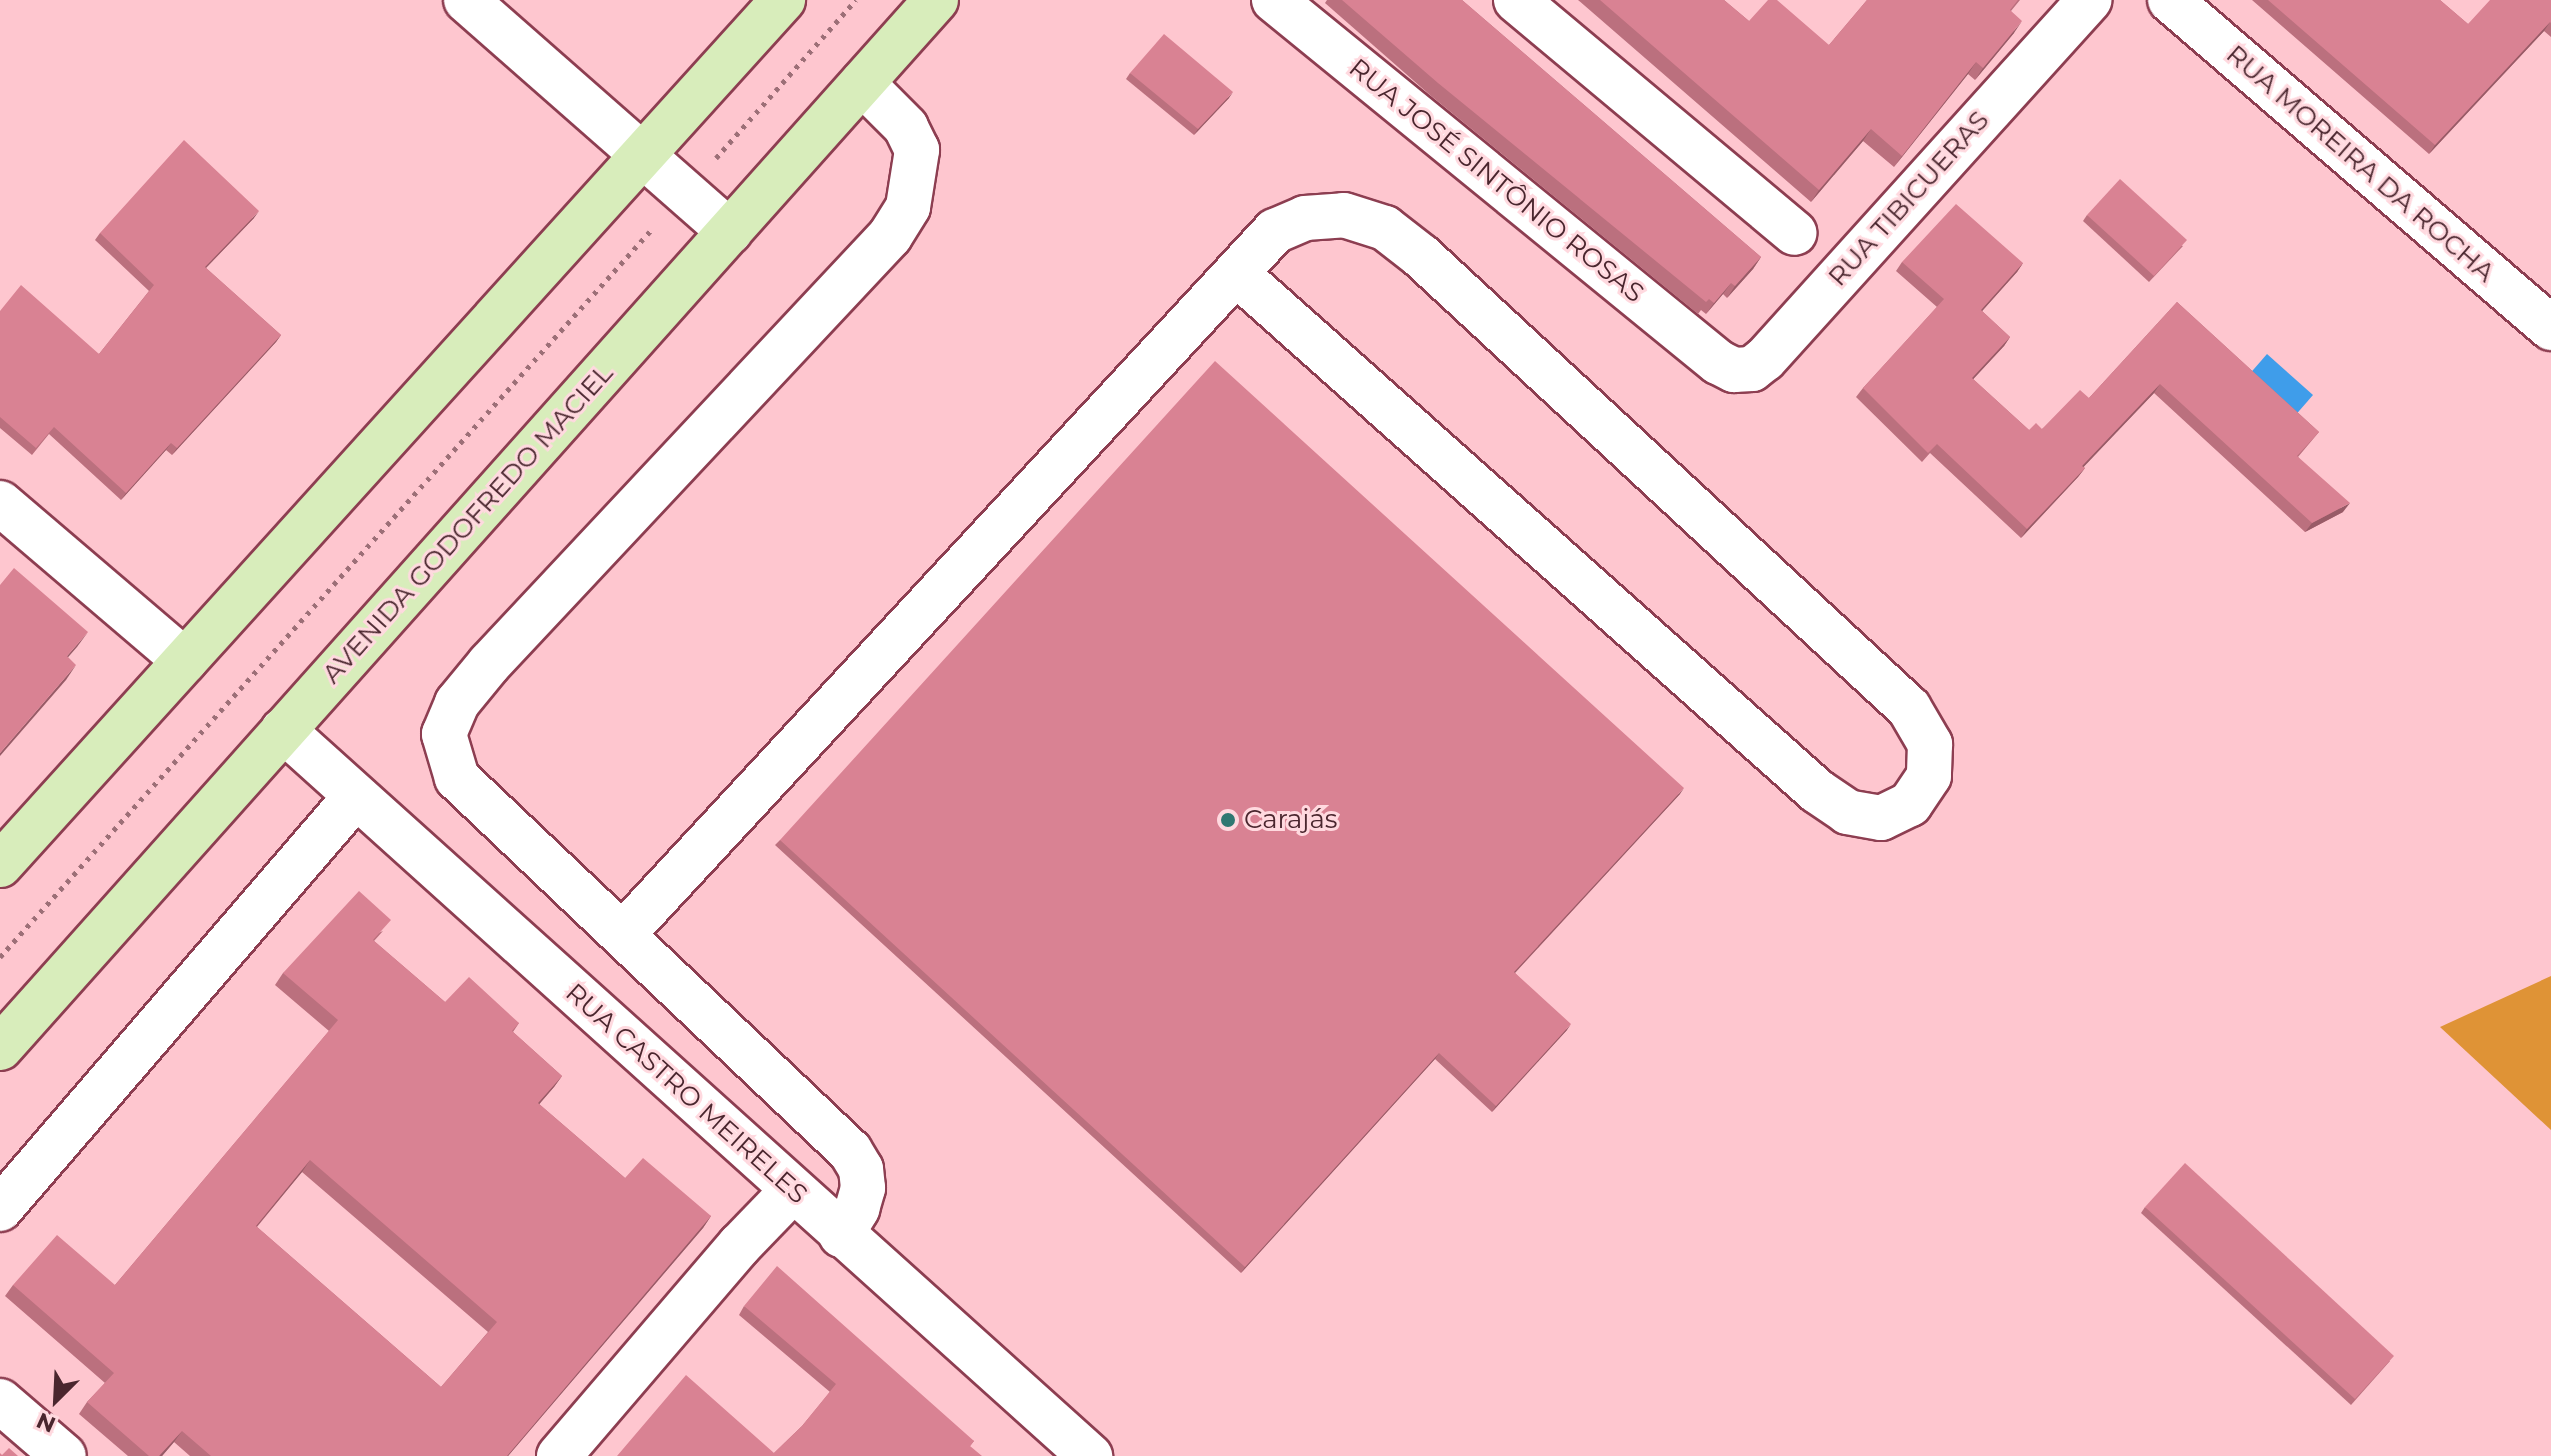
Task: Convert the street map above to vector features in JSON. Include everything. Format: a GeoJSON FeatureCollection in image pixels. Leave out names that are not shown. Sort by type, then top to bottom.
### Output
{"type":"FeatureCollection","features":[{"type":"Feature","properties":{"kind":"main road"},"geometry":{"type":"LineString","coordinates":[[0,865],[783,0]]}},
{"type":"Feature","properties":{"kind":"main road","name":"AVENIDA GODOFREDO MACIEL"},"geometry":{"type":"LineString","coordinates":[[0,1048],[936,0]]}},
{"type":"Feature","properties":{"kind":"street"},"geometry":{"type":"LineString","coordinates":[[466,0],[730,232]]}},
{"type":"Feature","properties":{"kind":"street"},"geometry":{"type":"LineString","coordinates":[[1516,0],[1795,233]]}},
{"type":"Feature","properties":{"kind":"street","name":"RUA TIBICUERAS"},"geometry":{"type":"LineString","coordinates":[[1718,362],[1734,370],[1752,369],[1765,359],[2089,0]]}},
{"type":"Feature","properties":{"kind":"street","name":"RUA MOREIRA DA ROCHA"},"geometry":{"type":"LineString","coordinates":[[2170,0],[2551,328]]}},
{"type":"Feature","properties":{"kind":"street","name":"RUA JOSÉ SINTÔNIO ROSAS"},"geometry":{"type":"LineString","coordinates":[[1275,1],[1718,362]]}},
{"type":"Feature","properties":{"kind":"street"},"geometry":{"type":"LineString","coordinates":[[841,1235],[857,1209],[863,1188],[861,1169],[850,1151],[457,778],[444,734],[457,703],[489,664],[890,236],[908,207],[917,150],[906,127],[862,83]]}},
{"type":"Feature","properties":{"kind":"street"},"geometry":{"type":"LineString","coordinates":[[623,934],[1275,231],[1305,218],[1344,215],[1358,219],[1385,228],[1421,256],[1909,708],[1930,744],[1929,776],[1910,804],[1881,818],[1848,812],[1817,791],[1237,274]]}},
{"type":"Feature","properties":{"kind":"street"},"geometry":{"type":"LineString","coordinates":[[0,503],[185,661]]}},
{"type":"Feature","properties":{"kind":"street","name":"RUA CASTRO MEIRELES"},"geometry":{"type":"LineString","coordinates":[[283,730],[1090,1456]]}},
{"type":"Feature","properties":{"kind":"street"},"geometry":{"type":"LineString","coordinates":[[0,1209],[356,796]]}},
{"type":"Feature","properties":{"kind":"street"},"geometry":{"type":"LineString","coordinates":[[559,1456],[740,1245],[793,1190]]}},
{"type":"Feature","properties":{"kind":"street"},"geometry":{"type":"LineString","coordinates":[[0,1401],[64,1456]]}},
{"type":"Feature","properties":{"kind":"path"},"geometry":{"type":"LineString","coordinates":[[0,957],[856,0]]}},
{"type":"Feature","properties":{"kind":"shaded area"},"geometry":{"type":"Polygon","coordinates":[[[2551,976],[2551,1130],[2440,1027],[2551,976]]]}},
{"type":"Feature","properties":{"kind":"water"},"geometry":{"type":"Polygon","coordinates":[[[2267,354],[2313,395],[2293,418],[2247,377],[2267,354]]]}},
{"type":"Feature","properties":{"kind":"building"},"geometry":{"type":"Polygon","coordinates":[[[1342,0],[1462,0],[1761,257],[1735,286],[1731,283],[1714,303],[1709,299],[1706,302],[1438,83],[1342,0]]]}},
{"type":"Feature","properties":{"kind":"building"},"geometry":{"type":"Polygon","coordinates":[[[1600,0],[1724,0],[1749,21],[1768,0],[1777,0],[1829,45],[1867,0],[2018,0],[2010,10],[2022,21],[1983,68],[1976,62],[1902,156],[1871,129],[1819,190],[1600,0]]]}},
{"type":"Feature","properties":{"kind":"building"},"geometry":{"type":"Polygon","coordinates":[[[2268,0],[2440,0],[2468,24],[2490,0],[2551,0],[2551,23],[2435,145],[2268,0]]]}},
{"type":"Feature","properties":{"kind":"building"},"geometry":{"type":"Polygon","coordinates":[[[1164,34],[1233,92],[1198,129],[1130,73],[1164,34]]]}},
{"type":"Feature","properties":{"kind":"building"},"geometry":{"type":"Polygon","coordinates":[[[184,140],[259,211],[205,267],[281,335],[177,448],[171,443],[126,493],[54,427],[36,448],[0,417],[0,311],[21,285],[99,354],[154,285],[100,233],[184,140]]]}},
{"type":"Feature","properties":{"kind":"building"},"geometry":{"type":"Polygon","coordinates":[[[2120,179],[2187,240],[2154,276],[2087,215],[2120,179]]]}},
{"type":"Feature","properties":{"kind":"building"},"geometry":{"type":"Polygon","coordinates":[[[1956,204],[2023,263],[1981,310],[2010,337],[1972,378],[2029,430],[2036,423],[2042,429],[2080,390],[2089,398],[2177,302],[2319,432],[2297,456],[2350,503],[2312,523],[2160,384],[2027,529],[1937,444],[1928,453],[1863,388],[1944,299],[1902,262],[1956,204]]]}},
{"type":"Feature","properties":{"kind":"building","name":"Carajás"},"geometry":{"type":"Polygon","coordinates":[[[1215,361],[1684,788],[1514,972],[1571,1024],[1496,1106],[1439,1053],[1245,1267],[780,840],[1215,361]]]}},
{"type":"Feature","properties":{"kind":"building"},"geometry":{"type":"Polygon","coordinates":[[[14,568],[88,632],[67,656],[76,665],[0,753],[0,585],[14,568]]]}},
{"type":"Feature","properties":{"kind":"building"},"geometry":{"type":"Polygon","coordinates":[[[359,891],[391,920],[373,940],[445,1002],[469,977],[519,1023],[512,1031],[562,1076],[538,1103],[625,1178],[643,1158],[711,1216],[507,1456],[211,1456],[182,1431],[159,1456],[149,1456],[87,1402],[114,1373],[13,1285],[57,1235],[115,1285],[338,1020],[283,973],[359,891]],[[310,1160],[256,1226],[441,1387],[497,1322],[310,1160]]]}},
{"type":"Feature","properties":{"kind":"building"},"geometry":{"type":"Polygon","coordinates":[[[2185,1163],[2394,1356],[2355,1399],[2145,1207],[2185,1163]]]}},
{"type":"Feature","properties":{"kind":"building"},"geometry":{"type":"Polygon","coordinates":[[[777,1266],[974,1441],[970,1446],[982,1456],[617,1456],[686,1375],[774,1453],[802,1426],[836,1384],[744,1306],[777,1266]]]}},
{"type":"Feature","properties":{"kind":"building"},"geometry":{"type":"Polygon","coordinates":[[[9,1448],[18,1456],[0,1456],[0,1453],[2,1455],[9,1448]]]}},
{"type":"Feature","properties":{"kind":"place","name":"Carajás"},"geometry":{"type":"Point","coordinates":[1228,820]}}]}
